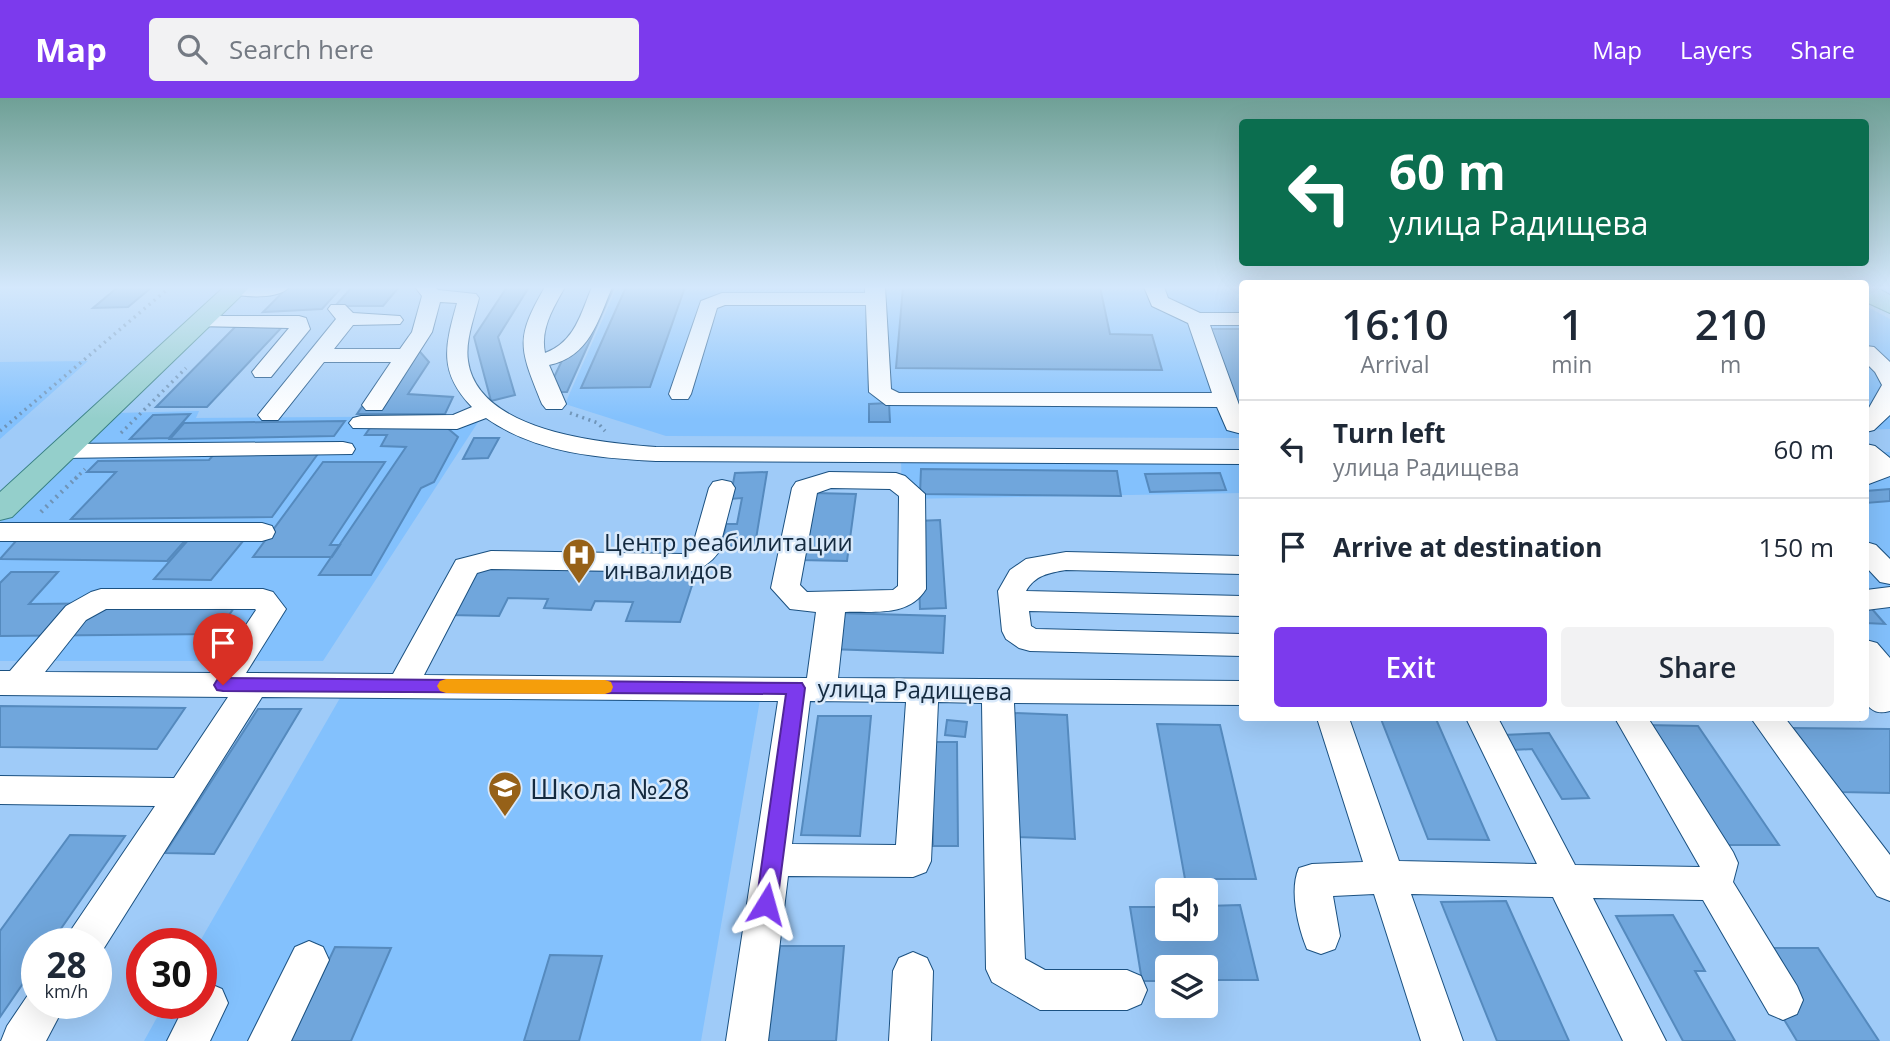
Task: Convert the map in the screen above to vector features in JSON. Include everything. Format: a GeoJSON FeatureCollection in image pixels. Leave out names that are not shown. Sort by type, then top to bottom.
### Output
{"type":"FeatureCollection","features":[{"type":"Feature","properties":{"kind":"main road"},"geometry":{"type":"LineString","coordinates":[[0,494],[184,331]]}},
{"type":"Feature","properties":{"kind":"main road"},"geometry":{"type":"LineString","coordinates":[[0,510],[190,331]]}},
{"type":"Feature","properties":{"kind":"street"},"geometry":{"type":"LineString","coordinates":[[263,372],[299,331]]}},
{"type":"Feature","properties":{"kind":"street"},"geometry":{"type":"LineString","coordinates":[[270,415],[318,355],[332,331]]}},
{"type":"Feature","properties":{"kind":"street"},"geometry":{"type":"LineString","coordinates":[[422,331],[367,414],[457,422],[487,409]]}},
{"type":"Feature","properties":{"kind":"street"},"geometry":{"type":"LineString","coordinates":[[463,331],[457,361],[465,388],[487,409],[548,439],[569,445],[656,454],[1239,457]]}},
{"type":"Feature","properties":{"kind":"street"},"geometry":{"type":"LineString","coordinates":[[533,331],[531,341],[554,404]]}},
{"type":"Feature","properties":{"kind":"street"},"geometry":{"type":"LineString","coordinates":[[537,361],[560,356],[577,344],[583,331]]}},
{"type":"Feature","properties":{"kind":"street"},"geometry":{"type":"LineString","coordinates":[[680,394],[700,331]]}},
{"type":"Feature","properties":{"kind":"street"},"geometry":{"type":"LineString","coordinates":[[876,331],[880,392],[894,400],[1226,400]]}},
{"type":"Feature","properties":{"kind":"street"},"geometry":{"type":"LineString","coordinates":[[1201,331],[1226,400],[1236,425],[1239,426]]}},
{"type":"Feature","properties":{"kind":"street"},"geometry":{"type":"LineString","coordinates":[[318,355],[406,356]]}},
{"type":"Feature","properties":{"kind":"street"},"geometry":{"type":"LineString","coordinates":[[1869,355],[1885,369],[1890,380]]}},
{"type":"Feature","properties":{"kind":"street"},"geometry":{"type":"LineString","coordinates":[[1869,422],[1880,413],[1890,390]]}},
{"type":"Feature","properties":{"kind":"street"},"geometry":{"type":"LineString","coordinates":[[63,451],[343,449]]}},
{"type":"Feature","properties":{"kind":"street"},"geometry":{"type":"LineString","coordinates":[[1869,454],[1882,464],[1881,471],[1869,476]]}},
{"type":"Feature","properties":{"kind":"street"},"geometry":{"type":"LineString","coordinates":[[829,480],[896,481],[912,494],[912,589],[900,600],[832,602],[800,602],[785,588],[805,488],[829,480]]}},
{"type":"Feature","properties":{"kind":"street"},"geometry":{"type":"LineString","coordinates":[[402,686],[467,567],[491,561],[689,563],[704,553],[722,488]]}},
{"type":"Feature","properties":{"kind":"street"},"geometry":{"type":"LineString","coordinates":[[11,532],[262,533]]}},
{"type":"Feature","properties":{"kind":"street"},"geometry":{"type":"LineString","coordinates":[[1869,549],[1890,547]]}},
{"type":"Feature","properties":{"kind":"street"},"geometry":{"type":"LineString","coordinates":[[1869,552],[1890,575]]}},
{"type":"Feature","properties":{"kind":"street"},"geometry":{"type":"LineString","coordinates":[[1239,565],[1066,561],[1036,566],[1020,577],[1012,591],[1017,631],[1030,640],[1239,645]]}},
{"type":"Feature","properties":{"kind":"street"},"geometry":{"type":"LineString","coordinates":[[1869,600],[1890,597]]}},
{"type":"Feature","properties":{"kind":"street"},"geometry":{"type":"LineString","coordinates":[[9,683],[76,613],[101,598],[263,599],[271,609],[238,685],[183,792],[95,928]]}},
{"type":"Feature","properties":{"kind":"street"},"geometry":{"type":"LineString","coordinates":[[1013,601],[1239,606]]}},
{"type":"Feature","properties":{"kind":"street"},"geometry":{"type":"LineString","coordinates":[[747,1041],[772,860],[808,688],[832,602]]}},
{"type":"Feature","properties":{"kind":"street"},"geometry":{"type":"LineString","coordinates":[[1869,662],[1878,697]]}},
{"type":"Feature","properties":{"kind":"street","name":"улица Радищева"},"geometry":{"type":"LineString","coordinates":[[9,683],[1239,693]]}},
{"type":"Feature","properties":{"kind":"street"},"geometry":{"type":"LineString","coordinates":[[772,860],[912,860],[923,689]]}},
{"type":"Feature","properties":{"kind":"street"},"geometry":{"type":"LineString","coordinates":[[998,690],[1006,969],[1040,990],[1127,990]]}},
{"type":"Feature","properties":{"kind":"street"},"geometry":{"type":"LineString","coordinates":[[1334,721],[1442,1041]]}},
{"type":"Feature","properties":{"kind":"street"},"geometry":{"type":"LineString","coordinates":[[1484,721],[1645,1041]]}},
{"type":"Feature","properties":{"kind":"street"},"geometry":{"type":"LineString","coordinates":[[1634,721],[1720,863],[1714,884],[1783,1000]]}},
{"type":"Feature","properties":{"kind":"street"},"geometry":{"type":"LineString","coordinates":[[1770,721],[1876,847],[1890,884]]}},
{"type":"Feature","properties":{"kind":"street"},"geometry":{"type":"LineString","coordinates":[[0,790],[183,792]]}},
{"type":"Feature","properties":{"kind":"street"},"geometry":{"type":"LineString","coordinates":[[1321,936],[1312,880],[1387,877],[1714,884]]}},
{"type":"Feature","properties":{"kind":"street"},"geometry":{"type":"LineString","coordinates":[[270,1041],[309,960]]}},
{"type":"Feature","properties":{"kind":"street"},"geometry":{"type":"LineString","coordinates":[[910,1041],[914,971]]}},
{"type":"Feature","properties":{"kind":"street"},"geometry":{"type":"LineString","coordinates":[[22,1041],[36,1019]]}},
{"type":"Feature","properties":{"kind":"street"},"geometry":{"type":"LineString","coordinates":[[188,1041],[200,1019]]}},
{"type":"Feature","properties":{"kind":"path"},"geometry":{"type":"LineString","coordinates":[[0,431],[118,331]]}},
{"type":"Feature","properties":{"kind":"path"},"geometry":{"type":"LineString","coordinates":[[11,532],[103,451],[192,362]]}},
{"type":"Feature","properties":{"kind":"shaded area"},"geometry":{"type":"Polygon","coordinates":[[[597,331],[1239,331],[1239,438],[666,436],[565,404],[597,331]]]}},
{"type":"Feature","properties":{"kind":"shaded area"},"geometry":{"type":"Polygon","coordinates":[[[1869,331],[1890,331],[1890,429],[1869,430],[1869,331]]]}},
{"type":"Feature","properties":{"kind":"shaded area"},"geometry":{"type":"Polygon","coordinates":[[[88,361],[0,439],[0,362],[88,361]]]}},
{"type":"Feature","properties":{"kind":"shaded area"},"geometry":{"type":"Polygon","coordinates":[[[199,411],[196,418],[482,416],[323,661],[0,661],[0,522],[115,413],[199,411]]]}},
{"type":"Feature","properties":{"kind":"shaded area"},"geometry":{"type":"Polygon","coordinates":[[[1869,452],[1890,452],[1890,688],[1869,688],[1869,452]]]}},
{"type":"Feature","properties":{"kind":"shaded area"},"geometry":{"type":"Polygon","coordinates":[[[1239,458],[1239,493],[902,499],[901,459],[1239,458]]]}},
{"type":"Feature","properties":{"kind":"shaded area","name":"Школа №28"},"geometry":{"type":"Polygon","coordinates":[[[344,691],[761,694],[701,1041],[144,1041],[156,1019],[217,1019],[217,928],[208,928],[344,691]]]}},
{"type":"Feature","properties":{"kind":"building"},"geometry":{"type":"Polygon","coordinates":[[[231,331],[278,331],[207,407],[156,407],[231,331]]]}},
{"type":"Feature","properties":{"kind":"building"},"geometry":{"type":"Polygon","coordinates":[[[478,331],[502,331],[498,337],[515,395],[491,401],[474,337],[478,331]]]}},
{"type":"Feature","properties":{"kind":"building"},"geometry":{"type":"Polygon","coordinates":[[[576,331],[594,331],[567,392],[547,392],[576,331]]]}},
{"type":"Feature","properties":{"kind":"building"},"geometry":{"type":"Polygon","coordinates":[[[606,331],[670,331],[650,387],[581,388],[606,331]]]}},
{"type":"Feature","properties":{"kind":"building"},"geometry":{"type":"Polygon","coordinates":[[[899,331],[1109,331],[1110,334],[1152,335],[1162,370],[896,368],[899,331]]]}},
{"type":"Feature","properties":{"kind":"building"},"geometry":{"type":"Polygon","coordinates":[[[1196,331],[1239,331],[1239,418],[1230,418],[1196,331]]]}},
{"type":"Feature","properties":{"kind":"building"},"geometry":{"type":"Polygon","coordinates":[[[408,338],[429,362],[408,394],[453,397],[445,414],[357,414],[408,338]]]}},
{"type":"Feature","properties":{"kind":"building"},"geometry":{"type":"Polygon","coordinates":[[[889,403],[890,422],[869,422],[869,404],[889,403]]]}},
{"type":"Feature","properties":{"kind":"building"},"geometry":{"type":"Polygon","coordinates":[[[190,414],[169,438],[130,439],[153,415],[190,414]]]}},
{"type":"Feature","properties":{"kind":"building"},"geometry":{"type":"Polygon","coordinates":[[[345,421],[334,436],[170,439],[184,423],[345,421]]]}},
{"type":"Feature","properties":{"kind":"building"},"geometry":{"type":"Polygon","coordinates":[[[374,422],[440,422],[458,437],[434,482],[421,488],[371,575],[319,575],[406,447],[381,446],[387,435],[365,435],[374,422]]]}},
{"type":"Feature","properties":{"kind":"building"},"geometry":{"type":"Polygon","coordinates":[[[474,438],[499,438],[488,458],[463,459],[474,438]]]}},
{"type":"Feature","properties":{"kind":"building"},"geometry":{"type":"Polygon","coordinates":[[[320,451],[272,517],[71,519],[116,472],[87,472],[98,461],[209,460],[215,453],[320,451]]]}},
{"type":"Feature","properties":{"kind":"building"},"geometry":{"type":"Polygon","coordinates":[[[323,462],[385,462],[330,545],[340,545],[332,557],[253,557],[323,462]]]}},
{"type":"Feature","properties":{"kind":"building"},"geometry":{"type":"Polygon","coordinates":[[[921,469],[1117,471],[1121,496],[920,494],[921,469]]]}},
{"type":"Feature","properties":{"kind":"building"},"geometry":{"type":"Polygon","coordinates":[[[767,472],[755,545],[722,546],[726,524],[737,524],[742,498],[730,499],[735,473],[767,472]]]}},
{"type":"Feature","properties":{"kind":"building"},"geometry":{"type":"Polygon","coordinates":[[[1220,473],[1226,490],[1150,492],[1145,474],[1220,473]]]}},
{"type":"Feature","properties":{"kind":"building"},"geometry":{"type":"Polygon","coordinates":[[[1890,489],[1890,501],[1869,503],[1869,491],[1890,489]]]}},
{"type":"Feature","properties":{"kind":"building"},"geometry":{"type":"Polygon","coordinates":[[[813,493],[856,494],[847,561],[800,560],[813,493]]]}},
{"type":"Feature","properties":{"kind":"building"},"geometry":{"type":"Polygon","coordinates":[[[940,520],[946,608],[920,609],[917,521],[940,520]]]}},
{"type":"Feature","properties":{"kind":"building"},"geometry":{"type":"Polygon","coordinates":[[[23,533],[189,536],[167,561],[0,559],[23,533]]]}},
{"type":"Feature","properties":{"kind":"building"},"geometry":{"type":"Polygon","coordinates":[[[189,539],[244,540],[211,580],[154,579],[189,539]]]}},
{"type":"Feature","properties":{"kind":"building","name":"Центр реабилитации инвалидов"},"geometry":{"type":"Polygon","coordinates":[[[483,554],[523,569],[644,572],[649,559],[700,561],[680,622],[626,621],[633,602],[595,601],[591,610],[544,608],[548,599],[508,598],[499,616],[449,615],[483,554]]]}},
{"type":"Feature","properties":{"kind":"building"},"geometry":{"type":"Polygon","coordinates":[[[11,572],[58,572],[29,604],[238,602],[216,634],[0,636],[0,583],[11,572]]]}},
{"type":"Feature","properties":{"kind":"building"},"geometry":{"type":"Polygon","coordinates":[[[1869,605],[1885,624],[1869,623],[1869,605]]]}},
{"type":"Feature","properties":{"kind":"building"},"geometry":{"type":"Polygon","coordinates":[[[836,613],[945,616],[943,653],[829,649],[836,613]]]}},
{"type":"Feature","properties":{"kind":"building"},"geometry":{"type":"Polygon","coordinates":[[[0,706],[185,708],[157,749],[0,747],[0,706]]]}},
{"type":"Feature","properties":{"kind":"building"},"geometry":{"type":"Polygon","coordinates":[[[258,709],[301,709],[214,854],[165,853],[258,709]]]}},
{"type":"Feature","properties":{"kind":"building"},"geometry":{"type":"Polygon","coordinates":[[[1014,713],[1067,715],[1075,839],[1016,837],[1014,713]]]}},
{"type":"Feature","properties":{"kind":"building"},"geometry":{"type":"Polygon","coordinates":[[[818,716],[871,716],[860,836],[801,835],[818,716]]]}},
{"type":"Feature","properties":{"kind":"building"},"geometry":{"type":"Polygon","coordinates":[[[947,720],[967,722],[965,737],[945,735],[947,720]]]}},
{"type":"Feature","properties":{"kind":"building"},"geometry":{"type":"Polygon","coordinates":[[[1382,721],[1437,721],[1489,840],[1428,839],[1382,721]]]}},
{"type":"Feature","properties":{"kind":"building"},"geometry":{"type":"Polygon","coordinates":[[[1157,724],[1220,725],[1256,879],[1185,878],[1157,724]]]}},
{"type":"Feature","properties":{"kind":"building"},"geometry":{"type":"Polygon","coordinates":[[[1645,725],[1698,726],[1779,845],[1720,845],[1645,725]]]}},
{"type":"Feature","properties":{"kind":"building"},"geometry":{"type":"Polygon","coordinates":[[[1793,728],[1890,729],[1890,793],[1841,792],[1793,728]]]}},
{"type":"Feature","properties":{"kind":"building"},"geometry":{"type":"Polygon","coordinates":[[[1549,733],[1589,798],[1562,799],[1532,749],[1512,750],[1503,735],[1549,733]]]}},
{"type":"Feature","properties":{"kind":"building"},"geometry":{"type":"Polygon","coordinates":[[[933,742],[957,742],[958,846],[933,846],[933,742]]]}},
{"type":"Feature","properties":{"kind":"building"},"geometry":{"type":"Polygon","coordinates":[[[70,835],[125,836],[61,928],[21,928],[21,986],[0,1017],[0,931],[70,835]]]}},
{"type":"Feature","properties":{"kind":"building"},"geometry":{"type":"Polygon","coordinates":[[[1506,901],[1569,1041],[1497,1041],[1441,902],[1506,901]]]}},
{"type":"Feature","properties":{"kind":"building"},"geometry":{"type":"Polygon","coordinates":[[[1240,905],[1258,980],[1218,980],[1218,955],[1155,955],[1155,981],[1142,981],[1130,907],[1155,907],[1155,941],[1218,941],[1218,906],[1240,905]]]}},
{"type":"Feature","properties":{"kind":"building"},"geometry":{"type":"Polygon","coordinates":[[[1673,915],[1705,971],[1695,971],[1735,1041],[1683,1041],[1616,916],[1673,915]]]}},
{"type":"Feature","properties":{"kind":"building"},"geometry":{"type":"Polygon","coordinates":[[[780,946],[844,946],[836,1041],[768,1041],[780,946]]]}},
{"type":"Feature","properties":{"kind":"building"},"geometry":{"type":"Polygon","coordinates":[[[335,947],[391,948],[351,1041],[291,1041],[335,947]]]}},
{"type":"Feature","properties":{"kind":"building"},"geometry":{"type":"Polygon","coordinates":[[[1741,948],[1818,948],[1879,1041],[1797,1041],[1741,948]]]}},
{"type":"Feature","properties":{"kind":"building"},"geometry":{"type":"Polygon","coordinates":[[[550,955],[602,956],[579,1041],[524,1041],[550,955]]]}},
{"type":"Feature","properties":{"kind":"slow traffic"},"geometry":{"type":"LineString","coordinates":[[446,686],[605,687]]}},
{"type":"Feature","properties":{"kind":"place","name":"Центр реабилитации инвалидов"},"geometry":{"type":"Point","coordinates":[579,585]}},
{"type":"Feature","properties":{"kind":"place","name":"Школа №28"},"geometry":{"type":"Point","coordinates":[505,818]}},
{"type":"Feature","properties":{"kind":"route"},"geometry":{"type":"LineString","coordinates":[[223,685],[796,688],[766,904]]}}]}
